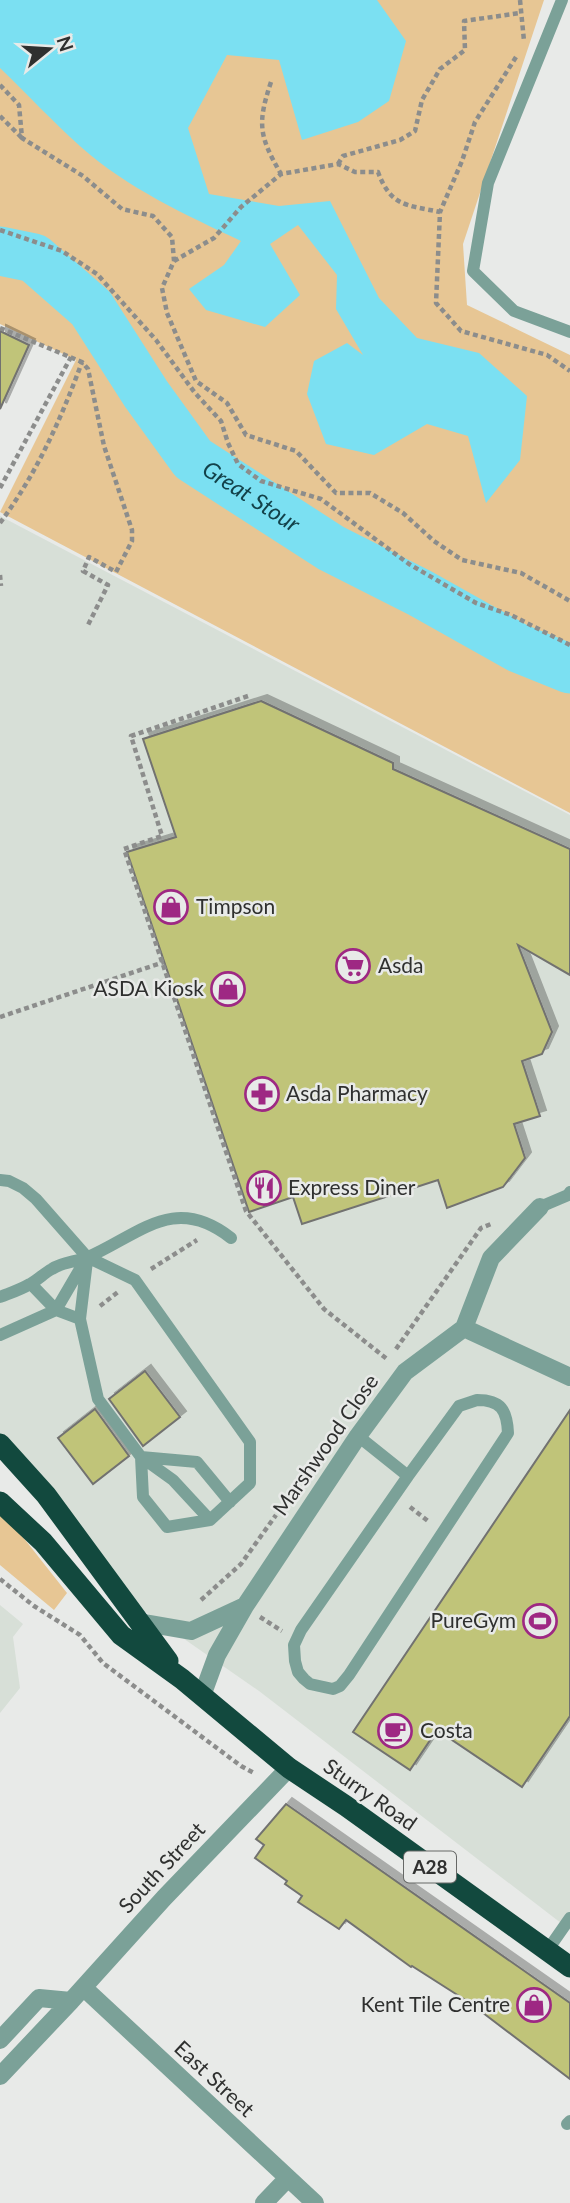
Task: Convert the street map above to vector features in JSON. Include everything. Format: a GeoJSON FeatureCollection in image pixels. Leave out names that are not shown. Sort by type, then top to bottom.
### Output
{"type":"FeatureCollection","features":[{"type":"Feature","properties":{"kind":"highway","name":"Sturry Road"},"geometry":{"type":"LineString","coordinates":[[0,1444],[46,1495],[182,1679]]}},
{"type":"Feature","properties":{"kind":"highway","name":"Sturry Road"},"geometry":{"type":"LineString","coordinates":[[0,1502],[43,1542],[121,1635],[202,1696],[282,1776],[346,1806],[570,1967]]}},
{"type":"Feature","properties":{"kind":"street"},"geometry":{"type":"LineString","coordinates":[[540,1207],[491,1258],[464,1328],[570,1377]]}},
{"type":"Feature","properties":{"kind":"street","name":"Marshwood Close"},"geometry":{"type":"LineString","coordinates":[[202,1696],[217,1655],[250,1610],[358,1436],[404,1372],[464,1328]]}},
{"type":"Feature","properties":{"kind":"street"},"geometry":{"type":"LineString","coordinates":[[139,1622],[191,1631],[250,1610]]}},
{"type":"Feature","properties":{"kind":"street","name":"South Street"},"geometry":{"type":"LineString","coordinates":[[0,2076],[164,1898],[282,1776]]}},
{"type":"Feature","properties":{"kind":"street"},"geometry":{"type":"LineString","coordinates":[[0,2040],[39,1998],[77,1995]]}},
{"type":"Feature","properties":{"kind":"street","name":"East Street"},"geometry":{"type":"LineString","coordinates":[[77,1995],[315,2203]]}},
{"type":"Feature","properties":{"kind":"street"},"geometry":{"type":"LineString","coordinates":[[264,2203],[287,2179]]}},
{"type":"Feature","properties":{"kind":"lane"},"geometry":{"type":"LineString","coordinates":[[562,0],[488,183],[473,271],[514,312],[570,332]]}},
{"type":"Feature","properties":{"kind":"lane"},"geometry":{"type":"LineString","coordinates":[[0,1180],[23,1188],[36,1199],[87,1257],[135,1280],[250,1442],[250,1483],[211,1520],[167,1527],[143,1497],[141,1457]]}},
{"type":"Feature","properties":{"kind":"lane"},"geometry":{"type":"LineString","coordinates":[[540,1207],[570,1192]]}},
{"type":"Feature","properties":{"kind":"lane"},"geometry":{"type":"LineString","coordinates":[[0,1297],[31,1284],[53,1268],[87,1257],[160,1220],[173,1218],[199,1222],[217,1227],[230,1238]]}},
{"type":"Feature","properties":{"kind":"lane"},"geometry":{"type":"LineString","coordinates":[[0,1335],[56,1310],[87,1257]]}},
{"type":"Feature","properties":{"kind":"lane"},"geometry":{"type":"LineString","coordinates":[[87,1257],[80,1319],[98,1399],[141,1457],[173,1480],[211,1520]]}},
{"type":"Feature","properties":{"kind":"lane"},"geometry":{"type":"LineString","coordinates":[[31,1284],[56,1310],[80,1319]]}},
{"type":"Feature","properties":{"kind":"lane"},"geometry":{"type":"LineString","coordinates":[[477,1400],[489,1400],[502,1408],[508,1433],[340,1686],[333,1689],[310,1684],[298,1672],[295,1661],[296,1640],[394,1496],[459,1406],[477,1400]]}},
{"type":"Feature","properties":{"kind":"lane"},"geometry":{"type":"LineString","coordinates":[[358,1436],[408,1475]]}},
{"type":"Feature","properties":{"kind":"lane"},"geometry":{"type":"LineString","coordinates":[[141,1457],[197,1462],[230,1502]]}},
{"type":"Feature","properties":{"kind":"lane"},"geometry":{"type":"LineString","coordinates":[[547,1951],[570,1918]]}},
{"type":"Feature","properties":{"kind":"path"},"geometry":{"type":"LineString","coordinates":[[338,164],[343,156],[400,140],[415,131],[422,100],[440,69],[465,50],[464,21],[520,13]]}},
{"type":"Feature","properties":{"kind":"path"},"geometry":{"type":"LineString","coordinates":[[271,82],[261,127],[269,153],[281,174]]}},
{"type":"Feature","properties":{"kind":"path"},"geometry":{"type":"LineString","coordinates":[[0,85],[19,105],[22,138]]}},
{"type":"Feature","properties":{"kind":"path"},"geometry":{"type":"LineString","coordinates":[[0,116],[22,138],[83,176],[122,209],[153,216],[172,237],[174,261],[162,288],[167,313],[196,381],[227,403],[246,435],[296,451],[336,493],[370,494],[403,513],[434,541],[462,561],[521,573],[570,601]]}},
{"type":"Feature","properties":{"kind":"path"},"geometry":{"type":"LineString","coordinates":[[174,261],[214,238],[241,207],[281,174],[338,164],[355,172],[378,172],[385,191],[404,205],[440,212]]}},
{"type":"Feature","properties":{"kind":"path"},"geometry":{"type":"LineString","coordinates":[[0,230],[62,251],[97,274],[156,340],[195,393],[220,421],[238,464],[261,481],[321,499],[409,565],[476,603],[511,615],[570,645]]}},
{"type":"Feature","properties":{"kind":"path"},"geometry":{"type":"LineString","coordinates":[[0,328],[82,362],[88,369],[104,446],[130,521],[132,541],[116,572],[89,557],[83,572],[108,585],[86,627]]}},
{"type":"Feature","properties":{"kind":"path"},"geometry":{"type":"LineString","coordinates":[[0,488],[71,358]]}},
{"type":"Feature","properties":{"kind":"path"},"geometry":{"type":"LineString","coordinates":[[0,523],[31,478],[53,435],[82,362]]}},
{"type":"Feature","properties":{"kind":"path"},"geometry":{"type":"LineString","coordinates":[[0,575],[1,586]]}},
{"type":"Feature","properties":{"kind":"path"},"geometry":{"type":"LineString","coordinates":[[248,695],[131,736],[162,835],[124,849],[246,1211],[324,1309],[404,1372]]}},
{"type":"Feature","properties":{"kind":"path"},"geometry":{"type":"LineString","coordinates":[[0,1017],[164,963]]}},
{"type":"Feature","properties":{"kind":"path"},"geometry":{"type":"LineString","coordinates":[[394,1496],[443,1531]]}},
{"type":"Feature","properties":{"kind":"path"},"geometry":{"type":"LineString","coordinates":[[0,1579],[34,1606],[80,1635],[103,1663],[241,1766],[282,1776]]}},
{"type":"Feature","properties":{"kind":"path"},"geometry":{"type":"LineString","coordinates":[[250,1610],[296,1640]]}},
{"type":"Feature","properties":{"kind":"shaded area"},"geometry":{"type":"Polygon","coordinates":[[[0,0],[544,0],[463,244],[467,305],[570,355],[570,813],[0,512],[76,360],[0,324],[0,0]]]}},
{"type":"Feature","properties":{"kind":"shaded area"},"geometry":{"type":"Polygon","coordinates":[[[0,516],[570,815],[570,1930],[259,1691],[121,1595],[0,1444],[0,516]]]}},
{"type":"Feature","properties":{"kind":"shaded area"},"geometry":{"type":"Polygon","coordinates":[[[0,1508],[67,1593],[54,1610],[0,1565],[0,1508]]]}},
{"type":"Feature","properties":{"kind":"shaded area"},"geometry":{"type":"Polygon","coordinates":[[[0,1605],[23,1624],[13,1637],[20,1688],[0,1713],[0,1605]]]}},
{"type":"Feature","properties":{"kind":"water"},"geometry":{"type":"Polygon","coordinates":[[[0,0],[377,0],[406,41],[389,101],[358,122],[302,140],[279,60],[227,55],[188,128],[209,194],[279,206],[330,201],[379,298],[417,338],[479,353],[527,396],[520,460],[486,503],[468,436],[427,424],[374,455],[326,444],[307,394],[314,361],[347,343],[363,355],[336,309],[337,275],[298,225],[270,244],[300,295],[265,327],[206,310],[189,289],[224,265],[241,241],[158,200],[99,162],[60,128],[0,68],[0,0]]]}},
{"type":"Feature","properties":{"kind":"building"},"geometry":{"type":"Polygon","coordinates":[[[0,331],[29,345],[0,409],[0,331]]]}},
{"type":"Feature","properties":{"kind":"building","name":"Asda"},"geometry":{"type":"Polygon","coordinates":[[[261,701],[393,763],[393,769],[570,849],[570,975],[518,945],[552,1032],[542,1054],[522,1061],[540,1116],[514,1124],[525,1158],[503,1187],[447,1208],[438,1180],[302,1224],[293,1197],[249,1212],[127,852],[176,837],[143,739],[261,701]]]}},
{"type":"Feature","properties":{"kind":"building"},"geometry":{"type":"Polygon","coordinates":[[[145,1371],[180,1417],[143,1446],[109,1399],[145,1371]]]}},
{"type":"Feature","properties":{"kind":"building"},"geometry":{"type":"Polygon","coordinates":[[[95,1409],[129,1456],[93,1484],[58,1438],[95,1409]]]}},
{"type":"Feature","properties":{"kind":"building"},"geometry":{"type":"Polygon","coordinates":[[[570,1410],[570,1716],[522,1787],[437,1730],[410,1770],[353,1732],[570,1410]]]}},
{"type":"Feature","properties":{"kind":"building"},"geometry":{"type":"Polygon","coordinates":[[[286,1804],[570,2003],[570,2079],[470,2003],[411,1967],[346,1920],[339,1929],[298,1902],[302,1896],[285,1884],[287,1881],[255,1858],[264,1845],[256,1839],[286,1804]]]}},
{"type":"Feature","properties":{"kind":"waterway","name":"Great Stour"},"geometry":{"type":"LineString","coordinates":[[0,251],[34,258],[91,308],[146,394],[193,459],[331,548],[420,593],[518,648],[570,669]]}},
{"type":"Feature","properties":{"kind":"place","name":"Timpson"},"geometry":{"type":"Point","coordinates":[171,907]}},
{"type":"Feature","properties":{"kind":"place","name":"Asda"},"geometry":{"type":"Point","coordinates":[353,966]}},
{"type":"Feature","properties":{"kind":"place","name":"ASDA Kiosk"},"geometry":{"type":"Point","coordinates":[228,989]}},
{"type":"Feature","properties":{"kind":"place","name":"Asda Pharmacy"},"geometry":{"type":"Point","coordinates":[262,1094]}},
{"type":"Feature","properties":{"kind":"place","name":"Express Diner"},"geometry":{"type":"Point","coordinates":[264,1188]}},
{"type":"Feature","properties":{"kind":"place","name":"PureGym"},"geometry":{"type":"Point","coordinates":[540,1621]}},
{"type":"Feature","properties":{"kind":"place","name":"Costa"},"geometry":{"type":"Point","coordinates":[395,1731]}},
{"type":"Feature","properties":{"kind":"place","name":"Kent Tile Centre"},"geometry":{"type":"Point","coordinates":[534,2005]}}]}
